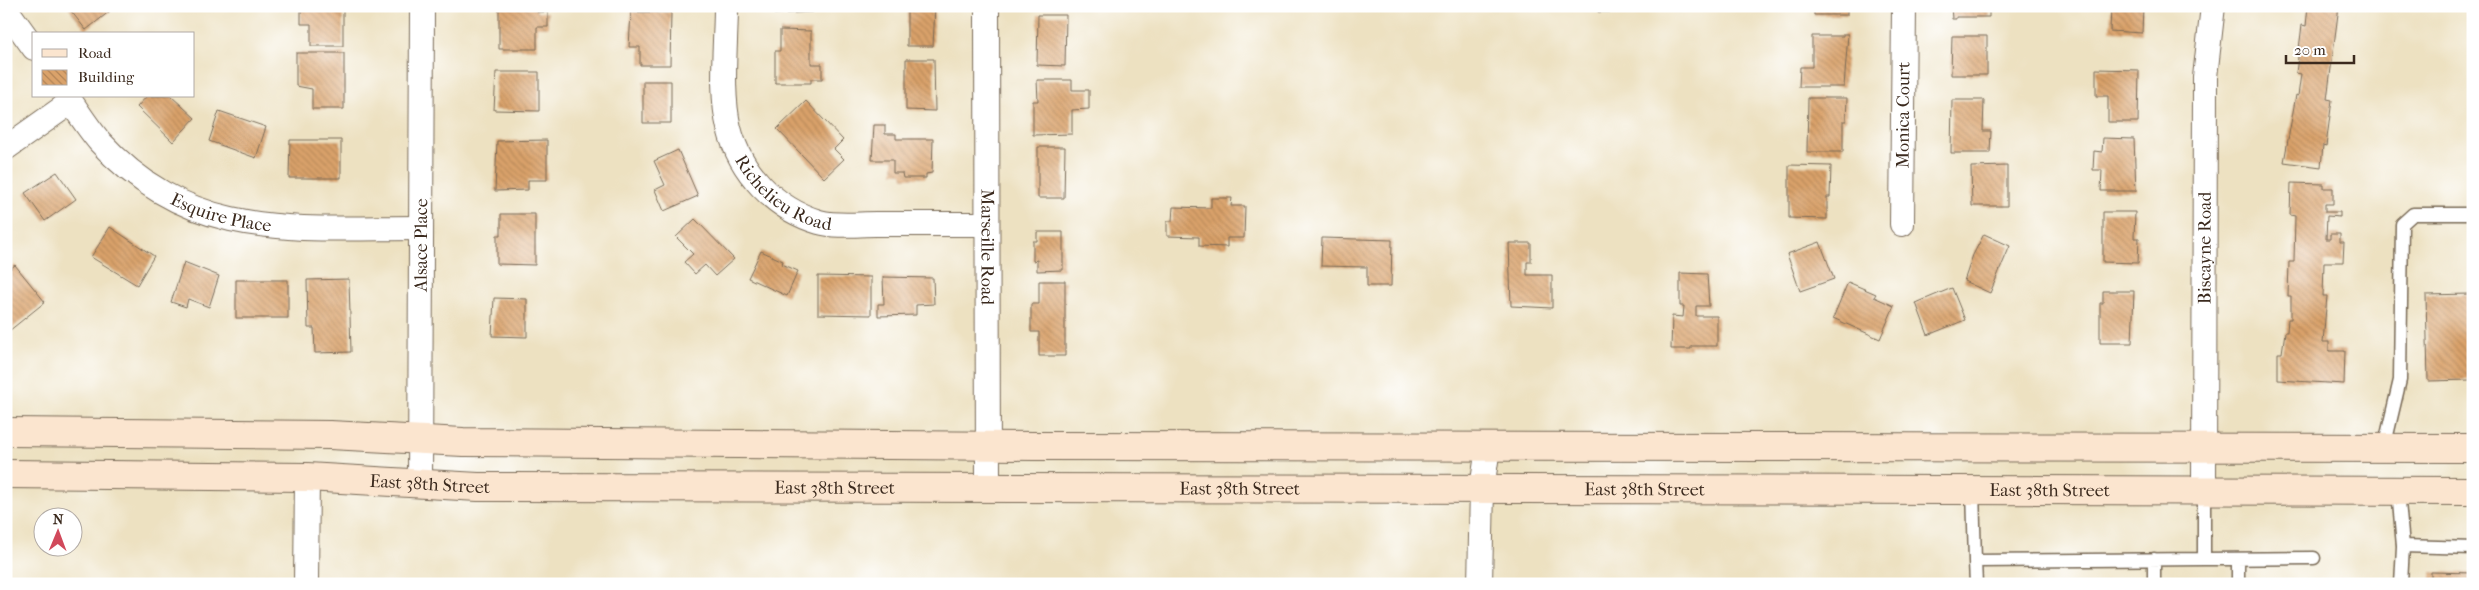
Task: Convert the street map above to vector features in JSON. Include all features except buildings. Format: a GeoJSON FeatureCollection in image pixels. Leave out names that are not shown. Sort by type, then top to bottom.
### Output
{"type":"FeatureCollection","features":[{"type":"Feature","properties":{"kind":"main road"},"geometry":{"type":"LineString","coordinates":[[6,432],[330,435],[482,443],[1488,448],[2004,446],[2473,448]]}},
{"type":"Feature","properties":{"kind":"main road","name":"East 38th Street"},"geometry":{"type":"LineString","coordinates":[[6,474],[307,478],[478,487],[1482,488],[1713,491],[1973,489],[2473,491]]}},
{"type":"Feature","properties":{"kind":"street","name":"Alsace Place"},"geometry":{"type":"LineString","coordinates":[[420,484],[422,6]]}},
{"type":"Feature","properties":{"kind":"street","name":"Richelieu Road"},"geometry":{"type":"LineString","coordinates":[[726,6],[726,102],[729,127],[734,144],[745,166],[758,184],[773,198],[800,215],[830,224],[986,224]]}},
{"type":"Feature","properties":{"kind":"street","name":"Marseille Road"},"geometry":{"type":"LineString","coordinates":[[987,6],[988,488]]}},
{"type":"Feature","properties":{"kind":"street","name":"Monica Court"},"geometry":{"type":"LineString","coordinates":[[1902,224],[1904,6]]}},
{"type":"Feature","properties":{"kind":"street","name":"Biscayne Road"},"geometry":{"type":"LineString","coordinates":[[2204,490],[2205,76],[2212,6]]}},
{"type":"Feature","properties":{"kind":"street"},"geometry":{"type":"LineString","coordinates":[[6,9],[32,45]]}},
{"type":"Feature","properties":{"kind":"street","name":"Esquire Place"},"geometry":{"type":"LineString","coordinates":[[69,99],[101,143],[133,173],[170,197],[209,214],[230,221],[273,227],[420,228]]}},
{"type":"Feature","properties":{"kind":"street"},"geometry":{"type":"LineString","coordinates":[[6,148],[69,99]]}},
{"type":"Feature","properties":{"kind":"street"},"geometry":{"type":"LineString","coordinates":[[1480,584],[1482,488],[1488,448]]}},
{"type":"Feature","properties":{"kind":"street"},"geometry":{"type":"LineString","coordinates":[[306,584],[307,478]]}},
{"type":"Feature","properties":{"kind":"lane"},"geometry":{"type":"LineString","coordinates":[[2384,448],[2400,380],[2402,224],[2413,214],[2473,214]]}},
{"type":"Feature","properties":{"kind":"lane"},"geometry":{"type":"LineString","coordinates":[[1973,489],[1976,584]]}},
{"type":"Feature","properties":{"kind":"lane"},"geometry":{"type":"LineString","coordinates":[[2204,490],[2204,560]]}},
{"type":"Feature","properties":{"kind":"lane"},"geometry":{"type":"LineString","coordinates":[[2398,491],[2403,546],[2401,584]]}},
{"type":"Feature","properties":{"kind":"lane"},"geometry":{"type":"LineString","coordinates":[[2403,546],[2473,548]]}},
{"type":"Feature","properties":{"kind":"lane"},"geometry":{"type":"LineString","coordinates":[[1975,561],[2314,558]]}},
{"type":"Feature","properties":{"kind":"lane"},"geometry":{"type":"LineString","coordinates":[[2154,559],[2154,584]]}},
{"type":"Feature","properties":{"kind":"lane"},"geometry":{"type":"LineString","coordinates":[[2238,559],[2238,584]]}}]}
